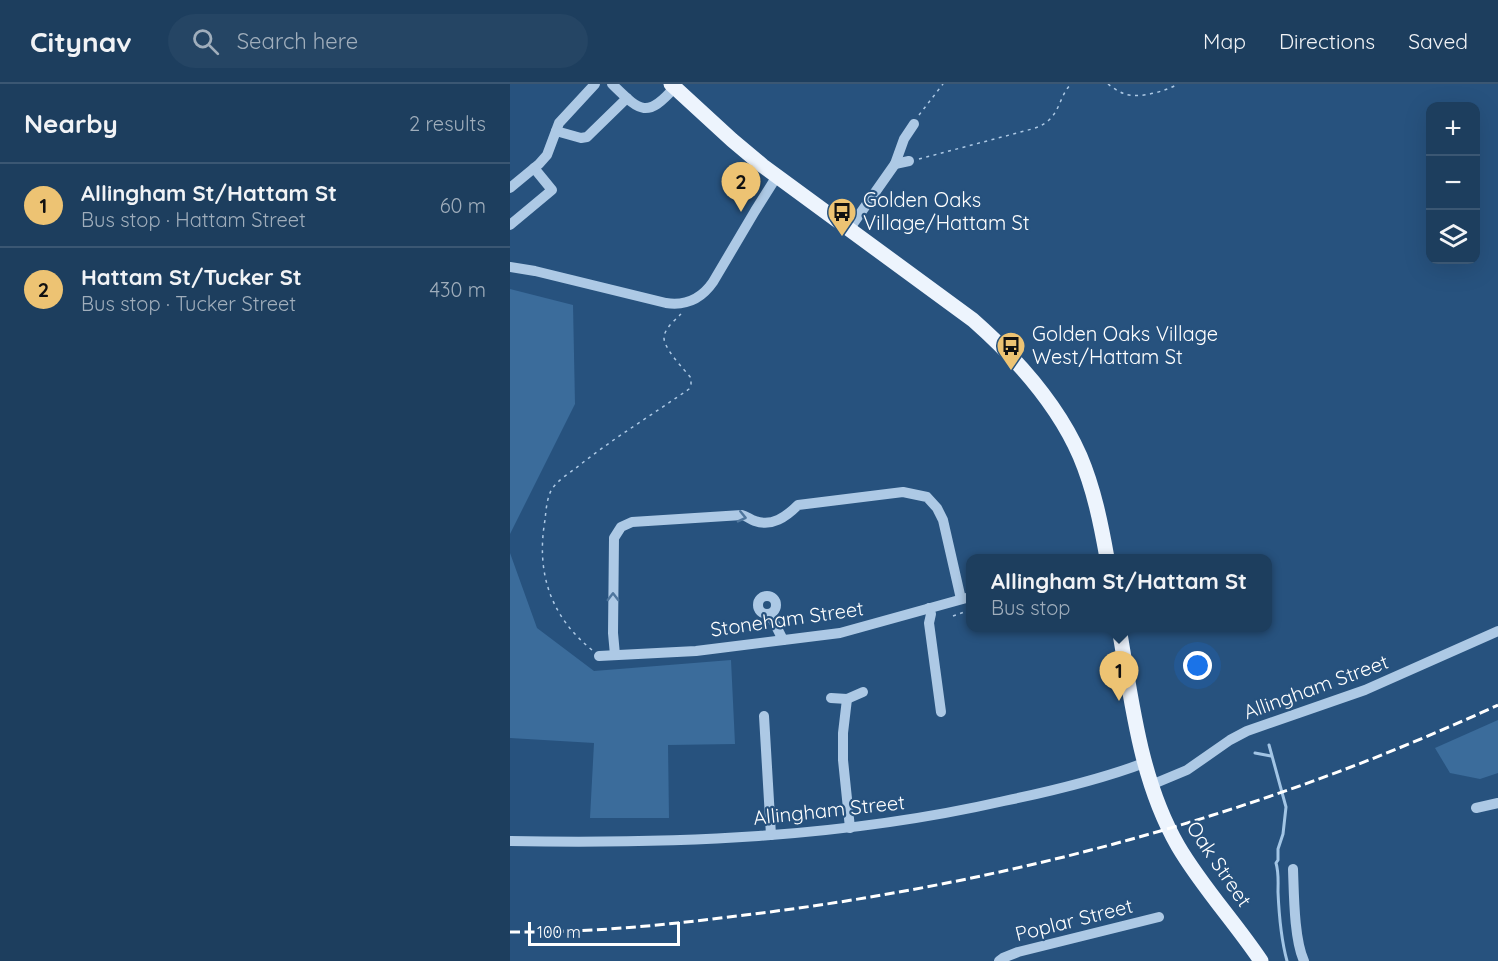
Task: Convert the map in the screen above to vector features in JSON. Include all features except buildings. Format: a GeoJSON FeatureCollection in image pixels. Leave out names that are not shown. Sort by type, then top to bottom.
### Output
{"type":"FeatureCollection","features":[{"type":"Feature","properties":{"kind":"main road"},"geometry":{"type":"LineString","coordinates":[[673,86],[732,140],[777,176],[973,320],[1017,363],[1066,427],[1081,457],[1096,506],[1106,554]]}},
{"type":"Feature","properties":{"kind":"main road","name":"Oak Street"},"geometry":{"type":"LineString","coordinates":[[1120,632],[1136,730],[1144,763],[1172,834],[1186,859],[1261,961]]}},
{"type":"Feature","properties":{"kind":"street"},"geometry":{"type":"LineString","coordinates":[[510,188],[547,155],[559,123],[595,84]]}},
{"type":"Feature","properties":{"kind":"street"},"geometry":{"type":"LineString","coordinates":[[612,84],[637,106],[646,108],[651,108],[661,102],[673,86]]}},
{"type":"Feature","properties":{"kind":"street"},"geometry":{"type":"LineString","coordinates":[[556,131],[581,138],[587,137],[627,98]]}},
{"type":"Feature","properties":{"kind":"street"},"geometry":{"type":"LineString","coordinates":[[849,228],[895,164],[904,139],[914,124]]}},
{"type":"Feature","properties":{"kind":"street"},"geometry":{"type":"LineString","coordinates":[[895,164],[909,161]]}},
{"type":"Feature","properties":{"kind":"street"},"geometry":{"type":"LineString","coordinates":[[510,225],[552,190],[534,168]]}},
{"type":"Feature","properties":{"kind":"street"},"geometry":{"type":"LineString","coordinates":[[510,267],[535,271],[659,302],[673,304],[691,301],[706,291],[713,282],[777,176]]}},
{"type":"Feature","properties":{"kind":"street","name":"Stoneham Street"},"geometry":{"type":"LineString","coordinates":[[599,656],[687,651],[840,633],[966,598],[944,520],[927,497],[903,492],[798,505],[786,516],[769,522],[756,522],[747,516],[736,515],[632,522],[621,527],[614,538],[613,633],[615,655]]}},
{"type":"Feature","properties":{"kind":"street"},"geometry":{"type":"LineString","coordinates":[[929,608],[941,712]]}},
{"type":"Feature","properties":{"kind":"street"},"geometry":{"type":"LineString","coordinates":[[770,614],[783,640]]}},
{"type":"Feature","properties":{"kind":"street","name":"Allingham Street"},"geometry":{"type":"LineString","coordinates":[[1151,785],[1187,770],[1247,731],[1365,690],[1498,631]]}},
{"type":"Feature","properties":{"kind":"street"},"geometry":{"type":"LineString","coordinates":[[831,698],[847,699],[863,692]]}},
{"type":"Feature","properties":{"kind":"street"},"geometry":{"type":"LineString","coordinates":[[847,699],[843,760],[850,828]]}},
{"type":"Feature","properties":{"kind":"street"},"geometry":{"type":"LineString","coordinates":[[764,716],[771,835]]}},
{"type":"Feature","properties":{"kind":"street","name":"Allingham Street"},"geometry":{"type":"LineString","coordinates":[[510,841],[681,841],[850,828],[934,816],[1068,787],[1144,763]]}},
{"type":"Feature","properties":{"kind":"street"},"geometry":{"type":"LineString","coordinates":[[1476,807],[1498,803]]}},
{"type":"Feature","properties":{"kind":"street"},"geometry":{"type":"LineString","coordinates":[[1293,869],[1301,960]]}},
{"type":"Feature","properties":{"kind":"street","name":"Poplar Street"},"geometry":{"type":"LineString","coordinates":[[999,961],[1018,952],[1159,917]]}},
{"type":"Feature","properties":{"kind":"path"},"geometry":{"type":"LineString","coordinates":[[914,124],[943,84]]}},
{"type":"Feature","properties":{"kind":"path"},"geometry":{"type":"LineString","coordinates":[[909,161],[1043,125],[1050,120],[1071,84]]}},
{"type":"Feature","properties":{"kind":"path"},"geometry":{"type":"LineString","coordinates":[[1108,84],[1126,94],[1135,96],[1163,91],[1178,84]]}},
{"type":"Feature","properties":{"kind":"path"},"geometry":{"type":"LineString","coordinates":[[599,656],[580,641],[563,620],[550,595],[542,566],[542,540],[551,490],[588,458],[689,390],[692,384],[691,378],[666,346],[664,337],[691,301]]}},
{"type":"Feature","properties":{"kind":"path"},"geometry":{"type":"LineString","coordinates":[[953,616],[966,611]]}},
{"type":"Feature","properties":{"kind":"shaded area"},"geometry":{"type":"Polygon","coordinates":[[[510,289],[573,305],[575,404],[510,534],[510,289]]]}},
{"type":"Feature","properties":{"kind":"shaded area"},"geometry":{"type":"Polygon","coordinates":[[[510,553],[537,628],[594,671],[731,660],[735,744],[668,745],[669,818],[590,818],[594,743],[510,738],[510,553]]]}},
{"type":"Feature","properties":{"kind":"shaded area"},"geometry":{"type":"Polygon","coordinates":[[[1498,720],[1498,773],[1480,779],[1450,773],[1435,748],[1498,720]]]}},
{"type":"Feature","properties":{"kind":"waterway"},"geometry":{"type":"LineString","coordinates":[[1269,745],[1286,807],[1276,863],[1278,901],[1287,961]]}},
{"type":"Feature","properties":{"kind":"waterway"},"geometry":{"type":"LineString","coordinates":[[1255,753],[1271,756]]}},
{"type":"Feature","properties":{"kind":"railway"},"geometry":{"type":"LineString","coordinates":[[510,932],[628,928],[745,915],[842,902],[939,885],[1035,864],[1130,840],[1224,812],[1317,780],[1498,705]]}},
{"type":"Feature","properties":{"kind":"place","name":"Hattam St/Tucker St"},"geometry":{"type":"Point","coordinates":[741,212]}},
{"type":"Feature","properties":{"kind":"place","name":"Golden Oaks Village/Hattam St"},"geometry":{"type":"Point","coordinates":[842,238]}},
{"type":"Feature","properties":{"kind":"place","name":"Golden Oaks Village West/Hattam St"},"geometry":{"type":"Point","coordinates":[1011,372]}},
{"type":"Feature","properties":{"kind":"place","name":"Allingham St/Hattam St"},"geometry":{"type":"Point","coordinates":[1119,701]}}]}
